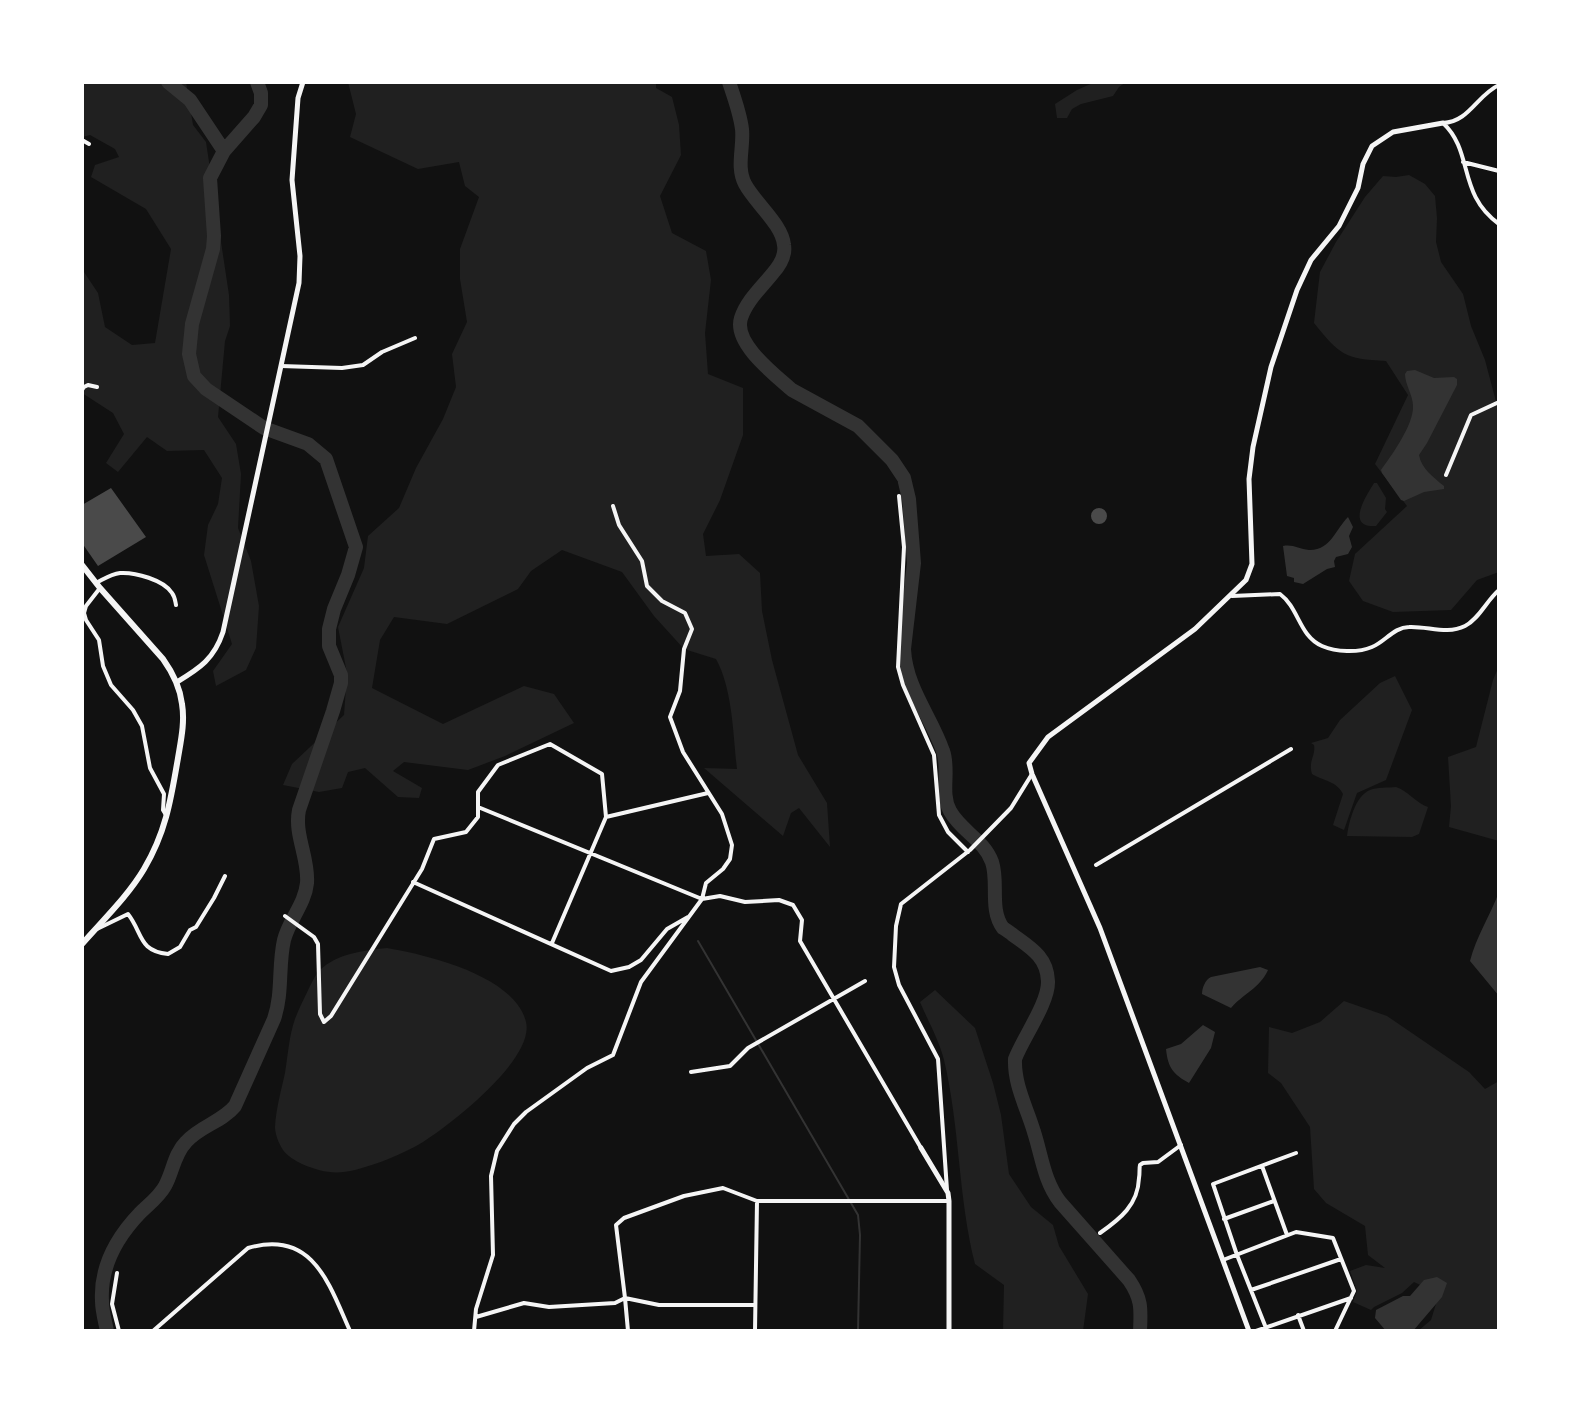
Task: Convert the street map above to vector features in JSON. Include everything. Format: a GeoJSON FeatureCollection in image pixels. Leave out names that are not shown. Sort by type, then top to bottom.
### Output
{"type":"FeatureCollection","features":[{"type":"Feature","properties":{"kind":"main road"},"geometry":{"type":"LineString","coordinates":[[82,565],[173,672],[182,704],[183,730],[168,816],[161,836],[144,869],[82,944]]}},
{"type":"Feature","properties":{"kind":"street"},"geometry":{"type":"LineString","coordinates":[[177,682],[200,668],[220,642],[299,283],[300,256],[292,180],[298,98],[303,82]]}},
{"type":"Feature","properties":{"kind":"street"},"geometry":{"type":"LineString","coordinates":[[1249,1331],[1100,928],[1029,763],[1048,737],[1195,629],[1246,580],[1252,564],[1249,479],[1253,447],[1271,367],[1297,290],[1311,260],[1339,226],[1358,188],[1363,164],[1372,146],[1393,132],[1452,123],[1466,116],[1477,102],[1499,85]]}},
{"type":"Feature","properties":{"kind":"street"},"geometry":{"type":"LineString","coordinates":[[1443,123],[1453,132],[1471,191],[1479,205],[1499,224]]}},
{"type":"Feature","properties":{"kind":"street"},"geometry":{"type":"LineString","coordinates":[[82,140],[89,144]]}},
{"type":"Feature","properties":{"kind":"street"},"geometry":{"type":"LineString","coordinates":[[1463,162],[1499,171]]}},
{"type":"Feature","properties":{"kind":"street"},"geometry":{"type":"LineString","coordinates":[[280,366],[342,368],[363,365],[382,352],[415,338]]}},
{"type":"Feature","properties":{"kind":"street"},"geometry":{"type":"LineString","coordinates":[[82,390],[88,385],[97,387]]}},
{"type":"Feature","properties":{"kind":"street"},"geometry":{"type":"LineString","coordinates":[[1446,475],[1471,415],[1499,402]]}},
{"type":"Feature","properties":{"kind":"street"},"geometry":{"type":"LineString","coordinates":[[899,496],[904,547],[898,667],[934,755],[939,815],[948,832],[969,851]]}},
{"type":"Feature","properties":{"kind":"street"},"geometry":{"type":"LineString","coordinates":[[474,1331],[475,1317],[493,1255],[491,1176],[497,1151],[514,1124],[526,1112],[587,1068],[613,1055],[641,982],[702,899],[706,883],[730,859],[732,845],[722,814],[683,752],[670,717],[680,691],[684,649],[692,629],[685,613],[662,601],[647,586],[642,561],[619,525],[613,506]]}},
{"type":"Feature","properties":{"kind":"street"},"geometry":{"type":"LineString","coordinates":[[168,816],[163,810],[163,788],[150,768],[142,726],[107,677],[99,640],[86,620],[84,608],[98,586],[117,573],[137,575],[170,589],[176,605]]}},
{"type":"Feature","properties":{"kind":"street"},"geometry":{"type":"LineString","coordinates":[[1232,596],[1280,594],[1291,605],[1308,636],[1321,646],[1343,651],[1372,647],[1408,626],[1459,629],[1470,623],[1499,590]]}},
{"type":"Feature","properties":{"kind":"street"},"geometry":{"type":"LineString","coordinates":[[285,916],[314,937],[318,944],[320,1014],[324,1022],[331,1016],[422,869],[434,839],[466,832],[478,817],[478,792],[498,765],[550,744],[602,774],[606,817],[552,944]]}},
{"type":"Feature","properties":{"kind":"street"},"geometry":{"type":"LineString","coordinates":[[1096,865],[1291,749]]}},
{"type":"Feature","properties":{"kind":"street"},"geometry":{"type":"LineString","coordinates":[[949,1331],[949,1201],[938,1059],[899,985],[894,967],[896,926],[901,904],[969,851],[1011,808],[1032,774]]}},
{"type":"Feature","properties":{"kind":"street"},"geometry":{"type":"LineString","coordinates":[[606,817],[708,793]]}},
{"type":"Feature","properties":{"kind":"street"},"geometry":{"type":"LineString","coordinates":[[478,807],[702,899],[720,896],[745,902],[779,900],[793,905],[802,920],[800,941],[948,1193]]}},
{"type":"Feature","properties":{"kind":"street"},"geometry":{"type":"LineString","coordinates":[[94,930],[128,914],[144,944],[151,950],[168,954],[180,947],[190,930],[196,927],[225,876]]}},
{"type":"Feature","properties":{"kind":"street"},"geometry":{"type":"LineString","coordinates":[[413,882],[611,971],[629,967],[641,960],[667,929],[690,916]]}},
{"type":"Feature","properties":{"kind":"street"},"geometry":{"type":"LineString","coordinates":[[691,1072],[730,1066],[748,1048],[865,981]]}},
{"type":"Feature","properties":{"kind":"street"},"geometry":{"type":"LineString","coordinates":[[1100,1233],[1126,1213],[1135,1197],[1140,1165],[1158,1162],[1181,1145]]}},
{"type":"Feature","properties":{"kind":"street"},"geometry":{"type":"LineString","coordinates":[[1264,1329],[1213,1184],[1296,1153]]}},
{"type":"Feature","properties":{"kind":"street"},"geometry":{"type":"LineString","coordinates":[[1262,1166],[1287,1235]]}},
{"type":"Feature","properties":{"kind":"street"},"geometry":{"type":"LineString","coordinates":[[628,1331],[616,1225],[624,1218],[684,1196],[723,1188],[757,1201],[949,1201]]}},
{"type":"Feature","properties":{"kind":"street"},"geometry":{"type":"LineString","coordinates":[[755,1331],[757,1201]]}},
{"type":"Feature","properties":{"kind":"street"},"geometry":{"type":"LineString","coordinates":[[1224,1219],[1274,1201]]}},
{"type":"Feature","properties":{"kind":"street"},"geometry":{"type":"LineString","coordinates":[[1223,1260],[1296,1232],[1333,1238],[1354,1291],[1335,1331]]}},
{"type":"Feature","properties":{"kind":"street"},"geometry":{"type":"LineString","coordinates":[[153,1331],[248,1248],[263,1243],[299,1250],[314,1260],[329,1284],[350,1331]]}},
{"type":"Feature","properties":{"kind":"street"},"geometry":{"type":"LineString","coordinates":[[1251,1290],[1341,1259]]}},
{"type":"Feature","properties":{"kind":"street"},"geometry":{"type":"LineString","coordinates":[[117,1273],[112,1304],[119,1331]]}},
{"type":"Feature","properties":{"kind":"street"},"geometry":{"type":"LineString","coordinates":[[475,1317],[524,1303],[549,1307],[615,1303],[625,1298],[659,1305],[755,1305]]}},
{"type":"Feature","properties":{"kind":"street"},"geometry":{"type":"LineString","coordinates":[[1256,1331],[1351,1298]]}},
{"type":"Feature","properties":{"kind":"street"},"geometry":{"type":"LineString","coordinates":[[1298,1315],[1304,1331]]}},
{"type":"Feature","properties":{"kind":"shaded area"},"geometry":{"type":"Polygon","coordinates":[[[82,82],[186,82],[193,125],[206,142],[229,295],[230,326],[225,341],[218,417],[236,444],[241,474],[238,528],[251,561],[259,606],[256,648],[246,670],[216,686],[213,671],[232,644],[204,555],[208,525],[218,504],[222,478],[204,450],[167,451],[147,437],[118,472],[106,463],[124,434],[113,413],[82,393],[82,269],[98,293],[105,327],[132,345],[155,343],[171,249],[146,209],[91,177],[95,165],[119,157],[115,149],[90,135],[82,137],[82,82]]]}},
{"type":"Feature","properties":{"kind":"shaded area"},"geometry":{"type":"Polygon","coordinates":[[[348,82],[656,82],[656,88],[672,97],[679,125],[681,155],[660,196],[672,233],[706,251],[711,280],[705,333],[708,374],[743,388],[743,435],[720,500],[703,534],[706,556],[739,554],[760,573],[762,611],[772,660],[798,755],[827,803],[830,847],[799,808],[791,813],[783,836],[704,768],[737,769],[729,698],[716,659],[684,649],[654,616],[622,572],[562,550],[531,571],[518,589],[447,624],[394,617],[380,640],[372,688],[443,724],[524,686],[554,694],[574,723],[468,770],[404,762],[393,771],[422,788],[419,798],[398,797],[365,768],[348,772],[342,788],[319,792],[283,785],[292,764],[344,715],[347,673],[338,627],[364,568],[368,536],[399,508],[456,387],[452,354],[467,322],[460,279],[460,249],[479,197],[465,186],[459,162],[418,169],[350,137],[356,114],[348,82]]]}},
{"type":"Feature","properties":{"kind":"shaded area"},"geometry":{"type":"Polygon","coordinates":[[[1095,82],[1126,82],[1113,96],[1081,104],[1072,109],[1067,118],[1057,118],[1055,104],[1095,82]]]}},
{"type":"Feature","properties":{"kind":"shaded area"},"geometry":{"type":"Polygon","coordinates":[[[1409,175],[1425,184],[1435,196],[1436,242],[1441,262],[1463,294],[1499,413],[1499,572],[1477,580],[1451,610],[1393,612],[1363,601],[1349,581],[1355,554],[1407,506],[1375,464],[1408,395],[1386,361],[1361,359],[1344,353],[1314,323],[1320,272],[1336,242],[1365,197],[1383,176],[1409,175]]]}},
{"type":"Feature","properties":{"kind":"shaded area"},"geometry":{"type":"Polygon","coordinates":[[[1415,370],[1434,378],[1454,377],[1457,385],[1419,455],[1425,468],[1444,489],[1424,492],[1404,501],[1381,470],[1410,421],[1413,402],[1405,374],[1415,370]]]}},
{"type":"Feature","properties":{"kind":"shaded area"},"geometry":{"type":"Polygon","coordinates":[[[1374,483],[1386,498],[1387,512],[1376,526],[1361,522],[1360,517],[1360,510],[1374,483]]]}},
{"type":"Feature","properties":{"kind":"shaded area"},"geometry":{"type":"Polygon","coordinates":[[[1348,517],[1353,527],[1349,536],[1352,547],[1348,554],[1336,557],[1335,567],[1303,584],[1287,576],[1283,546],[1309,550],[1322,547],[1348,517]]]}},
{"type":"Feature","properties":{"kind":"shaded area"},"geometry":{"type":"Polygon","coordinates":[[[1499,666],[1499,841],[1449,827],[1448,757],[1476,747],[1499,666]]]}},
{"type":"Feature","properties":{"kind":"shaded area"},"geometry":{"type":"Polygon","coordinates":[[[1395,676],[1412,710],[1386,780],[1357,793],[1344,830],[1333,825],[1343,794],[1333,784],[1312,774],[1314,745],[1311,743],[1328,738],[1340,720],[1380,683],[1395,676]]]}},
{"type":"Feature","properties":{"kind":"shaded area"},"geometry":{"type":"Polygon","coordinates":[[[1396,787],[1428,807],[1419,834],[1412,837],[1347,836],[1354,810],[1365,793],[1376,788],[1396,787]]]}},
{"type":"Feature","properties":{"kind":"shaded area"},"geometry":{"type":"Polygon","coordinates":[[[1499,892],[1499,996],[1470,961],[1499,892]]]}},
{"type":"Feature","properties":{"kind":"shaded area"},"geometry":{"type":"Polygon","coordinates":[[[387,948],[446,962],[488,980],[519,1006],[526,1022],[525,1037],[518,1054],[488,1089],[423,1142],[373,1165],[348,1172],[315,1169],[287,1154],[275,1130],[295,1019],[315,976],[327,964],[351,954],[387,948]]]}},
{"type":"Feature","properties":{"kind":"shaded area"},"geometry":{"type":"Polygon","coordinates":[[[1260,967],[1268,970],[1265,976],[1231,1008],[1202,994],[1204,984],[1211,977],[1260,967]]]}},
{"type":"Feature","properties":{"kind":"shaded area"},"geometry":{"type":"Polygon","coordinates":[[[935,990],[975,1028],[1001,1115],[1009,1174],[1031,1207],[1053,1225],[1059,1246],[1088,1294],[1083,1331],[1003,1331],[1004,1285],[975,1264],[944,1060],[920,1002],[935,990]]]}},
{"type":"Feature","properties":{"kind":"shaded area"},"geometry":{"type":"Polygon","coordinates":[[[1344,1001],[1387,1016],[1469,1072],[1485,1089],[1499,1081],[1499,1331],[1418,1331],[1431,1320],[1439,1294],[1414,1282],[1402,1293],[1371,1310],[1353,1302],[1357,1291],[1350,1271],[1366,1265],[1385,1268],[1368,1255],[1365,1226],[1326,1203],[1314,1189],[1310,1127],[1281,1083],[1268,1073],[1269,1027],[1292,1033],[1320,1022],[1344,1001]]]}},
{"type":"Feature","properties":{"kind":"shaded area"},"geometry":{"type":"Polygon","coordinates":[[[1203,1025],[1215,1032],[1211,1048],[1189,1083],[1172,1070],[1166,1049],[1181,1044],[1203,1025]]]}},
{"type":"Feature","properties":{"kind":"shaded area"},"geometry":{"type":"Polygon","coordinates":[[[1437,1277],[1447,1283],[1442,1297],[1413,1331],[1386,1331],[1375,1318],[1376,1310],[1403,1296],[1410,1296],[1424,1280],[1437,1277]]]}},
{"type":"Feature","properties":{"kind":"building"},"geometry":{"type":"Polygon","coordinates":[[[111,488],[146,537],[98,566],[82,543],[82,505],[111,488]]]}},
{"type":"Feature","properties":{"kind":"building"},"geometry":{"type":"Polygon","coordinates":[[[1099,508],[1107,516],[1099,524],[1091,516],[1099,508]]]}},
{"type":"Feature","properties":{"kind":"waterway"},"geometry":{"type":"LineString","coordinates":[[168,82],[190,100],[224,151]]}},
{"type":"Feature","properties":{"kind":"waterway"},"geometry":{"type":"LineString","coordinates":[[107,1331],[102,1288],[107,1264],[117,1242],[163,1190],[186,1142],[235,1106],[274,1019],[279,999],[284,940],[307,883],[298,828],[299,810],[341,683],[341,675],[329,646],[329,629],[356,547],[326,459],[308,444],[264,428],[206,389],[194,376],[189,354],[192,324],[213,249],[210,178],[224,151],[261,105],[257,82]]}},
{"type":"Feature","properties":{"kind":"waterway"},"geometry":{"type":"LineString","coordinates":[[729,82],[742,129],[742,177],[778,229],[784,249],[778,267],[744,311],[740,328],[743,338],[766,367],[792,390],[858,426],[892,460],[904,478],[909,499],[914,563],[904,649],[909,676],[943,751],[950,811],[984,848],[992,862],[999,921],[1003,928],[1037,954],[1047,973],[1044,999],[1015,1059],[1019,1087],[1050,1186],[1060,1202],[1129,1280],[1140,1304],[1140,1331]]}},
{"type":"Feature","properties":{"kind":"waterway"},"geometry":{"type":"LineString","coordinates":[[698,941],[858,1215],[858,1331]]}}]}
